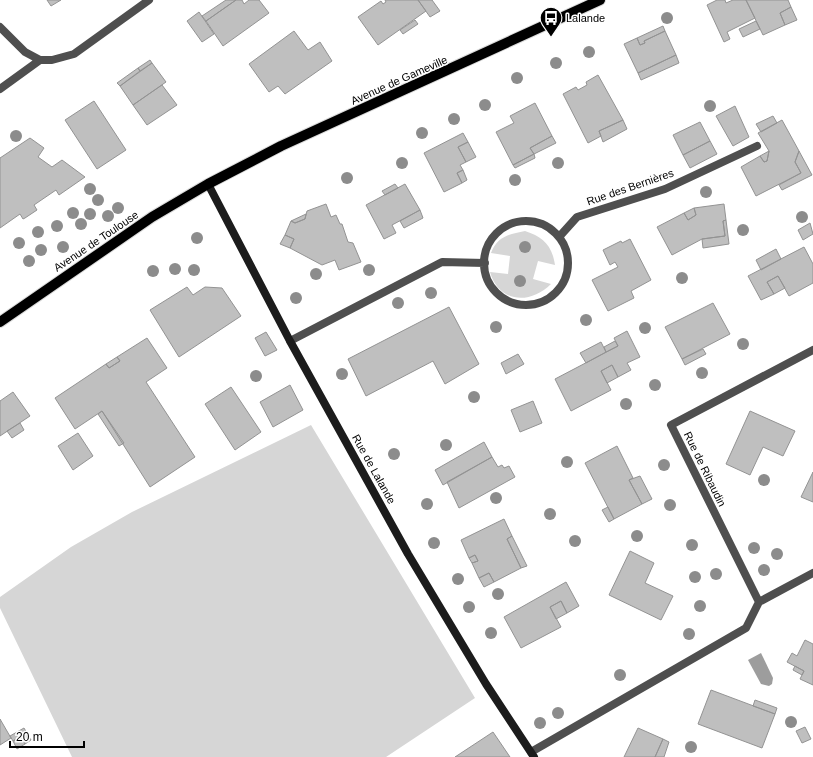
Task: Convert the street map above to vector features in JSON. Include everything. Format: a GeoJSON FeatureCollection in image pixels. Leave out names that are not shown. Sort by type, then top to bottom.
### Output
{"type":"FeatureCollection","features":[{"type":"Feature","properties":{"kind":"main road","name":"Avenue de Gameville"},"geometry":{"type":"LineString","coordinates":[[208,184],[281,146],[600,0]]}},
{"type":"Feature","properties":{"kind":"main road","name":"Avenue de Toulouse"},"geometry":{"type":"LineString","coordinates":[[0,322],[152,217],[208,184]]}},
{"type":"Feature","properties":{"kind":"street"},"geometry":{"type":"LineString","coordinates":[[0,27],[25,52],[40,60],[52,60],[74,54],[149,0]]}},
{"type":"Feature","properties":{"kind":"street"},"geometry":{"type":"LineString","coordinates":[[0,89],[40,60]]}},
{"type":"Feature","properties":{"kind":"street","name":"Rue des Bernières"},"geometry":{"type":"LineString","coordinates":[[559,236],[577,217],[665,189],[757,146]]}},
{"type":"Feature","properties":{"kind":"street","name":"Rue de Lalande"},"geometry":{"type":"LineString","coordinates":[[208,184],[290,341],[408,554],[486,684],[533,754]]}},
{"type":"Feature","properties":{"kind":"street"},"geometry":{"type":"LineString","coordinates":[[527,221],[539,223],[550,228],[559,236],[565,247],[568,258],[568,270],[564,282],[557,292],[548,299],[537,304],[519,304],[503,298],[494,290],[487,280],[485,263],[488,245],[495,235],[504,227],[527,221]]}},
{"type":"Feature","properties":{"kind":"street"},"geometry":{"type":"LineString","coordinates":[[290,341],[442,262],[485,263]]}},
{"type":"Feature","properties":{"kind":"street","name":"Rue de Ribaudin"},"geometry":{"type":"LineString","coordinates":[[759,602],[671,425],[813,350]]}},
{"type":"Feature","properties":{"kind":"street"},"geometry":{"type":"LineString","coordinates":[[533,754],[746,628],[759,602],[813,573]]}},
{"type":"Feature","properties":{"kind":"shaded area"},"geometry":{"type":"Polygon","coordinates":[[[525,231],[537,236],[546,243],[552,252],[555,265],[538,261],[533,279],[551,284],[543,291],[534,295],[525,298],[516,298],[500,290],[494,282],[490,272],[508,274],[510,256],[491,253],[497,243],[504,237],[525,231]]]}},
{"type":"Feature","properties":{"kind":"shaded area"},"geometry":{"type":"Polygon","coordinates":[[[311,425],[475,698],[386,757],[72,757],[0,608],[0,597],[71,547],[132,512],[311,425]]]}},
{"type":"Feature","properties":{"kind":"shaded area"},"geometry":{"type":"Polygon","coordinates":[[[761,653],[773,678],[772,684],[769,686],[761,684],[748,660],[761,653]]]}},
{"type":"Feature","properties":{"kind":"building"},"geometry":{"type":"Polygon","coordinates":[[[47,0],[61,0],[51,6],[47,0]]]}},
{"type":"Feature","properties":{"kind":"building"},"geometry":{"type":"Polygon","coordinates":[[[226,0],[236,0],[206,21],[202,16],[226,0]]]}},
{"type":"Feature","properties":{"kind":"building"},"geometry":{"type":"Polygon","coordinates":[[[236,0],[242,0],[244,4],[249,0],[259,0],[269,13],[223,46],[206,21],[236,0]]]}},
{"type":"Feature","properties":{"kind":"building"},"geometry":{"type":"Polygon","coordinates":[[[385,0],[418,0],[426,11],[378,45],[358,17],[381,1],[383,4],[386,2],[385,0]]]}},
{"type":"Feature","properties":{"kind":"building"},"geometry":{"type":"Polygon","coordinates":[[[418,0],[432,0],[440,11],[430,17],[418,0]]]}},
{"type":"Feature","properties":{"kind":"building"},"geometry":{"type":"Polygon","coordinates":[[[717,0],[725,0],[726,3],[733,0],[746,0],[755,18],[727,32],[730,39],[724,42],[707,5],[717,0]]]}},
{"type":"Feature","properties":{"kind":"building"},"geometry":{"type":"Polygon","coordinates":[[[746,0],[788,0],[791,7],[780,13],[785,25],[763,35],[746,0]]]}},
{"type":"Feature","properties":{"kind":"building"},"geometry":{"type":"Polygon","coordinates":[[[791,7],[797,20],[785,25],[780,13],[791,7]]]}},
{"type":"Feature","properties":{"kind":"building"},"geometry":{"type":"Polygon","coordinates":[[[199,12],[214,34],[202,42],[187,21],[199,12]]]}},
{"type":"Feature","properties":{"kind":"building"},"geometry":{"type":"Polygon","coordinates":[[[415,20],[418,24],[403,34],[400,30],[415,20]]]}},
{"type":"Feature","properties":{"kind":"building"},"geometry":{"type":"Polygon","coordinates":[[[756,21],[760,29],[743,37],[739,29],[756,21]]]}},
{"type":"Feature","properties":{"kind":"building"},"geometry":{"type":"Polygon","coordinates":[[[663,26],[665,31],[644,41],[645,43],[640,45],[637,38],[663,26]]]}},
{"type":"Feature","properties":{"kind":"building"},"geometry":{"type":"Polygon","coordinates":[[[294,31],[308,50],[320,42],[332,61],[285,94],[278,86],[269,92],[249,64],[294,31]]]}},
{"type":"Feature","properties":{"kind":"building"},"geometry":{"type":"Polygon","coordinates":[[[665,31],[676,55],[638,73],[624,44],[637,38],[640,45],[645,43],[644,41],[665,31]]]}},
{"type":"Feature","properties":{"kind":"building"},"geometry":{"type":"Polygon","coordinates":[[[676,55],[679,63],[641,80],[638,73],[676,55]]]}},
{"type":"Feature","properties":{"kind":"building"},"geometry":{"type":"Polygon","coordinates":[[[150,60],[152,63],[140,71],[138,68],[150,60]]]}},
{"type":"Feature","properties":{"kind":"building"},"geometry":{"type":"Polygon","coordinates":[[[152,63],[166,82],[133,105],[120,86],[152,63]]]}},
{"type":"Feature","properties":{"kind":"building"},"geometry":{"type":"Polygon","coordinates":[[[138,68],[140,71],[120,86],[117,83],[138,68]]]}},
{"type":"Feature","properties":{"kind":"building"},"geometry":{"type":"Polygon","coordinates":[[[598,75],[623,120],[599,131],[601,136],[588,143],[563,94],[576,87],[578,90],[587,85],[586,82],[598,75]]]}},
{"type":"Feature","properties":{"kind":"building"},"geometry":{"type":"Polygon","coordinates":[[[162,85],[177,105],[147,125],[133,105],[162,85]]]}},
{"type":"Feature","properties":{"kind":"building"},"geometry":{"type":"Polygon","coordinates":[[[94,101],[126,150],[97,169],[65,120],[94,101]]]}},
{"type":"Feature","properties":{"kind":"building"},"geometry":{"type":"Polygon","coordinates":[[[535,103],[552,136],[530,148],[534,154],[513,165],[496,132],[514,123],[510,116],[535,103]]]}},
{"type":"Feature","properties":{"kind":"building"},"geometry":{"type":"Polygon","coordinates":[[[735,106],[749,137],[733,146],[716,116],[735,106]]]}},
{"type":"Feature","properties":{"kind":"building"},"geometry":{"type":"Polygon","coordinates":[[[773,116],[777,123],[761,132],[756,124],[773,116]]]}},
{"type":"Feature","properties":{"kind":"building"},"geometry":{"type":"Polygon","coordinates":[[[623,120],[627,129],[603,142],[599,131],[623,120]]]}},
{"type":"Feature","properties":{"kind":"building"},"geometry":{"type":"Polygon","coordinates":[[[782,120],[799,151],[795,162],[801,173],[756,196],[741,167],[760,156],[764,162],[767,161],[769,151],[758,133],[782,120]]]}},
{"type":"Feature","properties":{"kind":"building"},"geometry":{"type":"Polygon","coordinates":[[[700,122],[710,141],[683,155],[673,135],[700,122]]]}},
{"type":"Feature","properties":{"kind":"building"},"geometry":{"type":"Polygon","coordinates":[[[463,133],[468,142],[458,147],[466,162],[460,165],[463,170],[457,173],[462,183],[444,192],[424,153],[463,133]]]}},
{"type":"Feature","properties":{"kind":"building"},"geometry":{"type":"Polygon","coordinates":[[[552,136],[556,143],[534,154],[530,148],[552,136]]]}},
{"type":"Feature","properties":{"kind":"building"},"geometry":{"type":"Polygon","coordinates":[[[30,138],[44,148],[38,157],[52,167],[62,160],[85,177],[59,195],[56,190],[34,205],[37,210],[25,218],[23,219],[20,214],[0,228],[0,158],[30,138]]]}},
{"type":"Feature","properties":{"kind":"building"},"geometry":{"type":"Polygon","coordinates":[[[710,141],[717,154],[690,168],[683,155],[710,141]]]}},
{"type":"Feature","properties":{"kind":"building"},"geometry":{"type":"Polygon","coordinates":[[[468,142],[476,157],[466,162],[458,147],[468,142]]]}},
{"type":"Feature","properties":{"kind":"building"},"geometry":{"type":"Polygon","coordinates":[[[769,151],[767,161],[764,162],[760,156],[769,151]]]}},
{"type":"Feature","properties":{"kind":"building"},"geometry":{"type":"Polygon","coordinates":[[[799,151],[812,175],[782,190],[779,185],[801,173],[795,162],[799,151]]]}},
{"type":"Feature","properties":{"kind":"building"},"geometry":{"type":"Polygon","coordinates":[[[534,154],[535,158],[515,168],[513,165],[534,154]]]}},
{"type":"Feature","properties":{"kind":"building"},"geometry":{"type":"Polygon","coordinates":[[[463,170],[467,180],[462,183],[457,173],[463,170]]]}},
{"type":"Feature","properties":{"kind":"building"},"geometry":{"type":"Polygon","coordinates":[[[395,184],[398,188],[385,195],[382,191],[395,184]]]}},
{"type":"Feature","properties":{"kind":"building"},"geometry":{"type":"Polygon","coordinates":[[[405,184],[420,210],[392,225],[396,233],[384,239],[366,205],[405,184]]]}},
{"type":"Feature","properties":{"kind":"building"},"geometry":{"type":"Polygon","coordinates":[[[326,204],[331,217],[336,215],[340,224],[342,224],[348,242],[353,243],[361,262],[339,270],[335,260],[322,265],[290,248],[294,239],[285,235],[291,221],[295,223],[305,219],[307,211],[326,204]]]}},
{"type":"Feature","properties":{"kind":"building"},"geometry":{"type":"Polygon","coordinates":[[[724,204],[726,220],[723,221],[725,236],[702,239],[672,255],[657,227],[684,213],[688,220],[696,215],[694,208],[724,204]]]}},
{"type":"Feature","properties":{"kind":"building"},"geometry":{"type":"Polygon","coordinates":[[[694,208],[696,215],[688,220],[684,213],[694,208]]]}},
{"type":"Feature","properties":{"kind":"building"},"geometry":{"type":"Polygon","coordinates":[[[420,210],[423,218],[404,228],[400,221],[420,210]]]}},
{"type":"Feature","properties":{"kind":"building"},"geometry":{"type":"Polygon","coordinates":[[[306,214],[305,219],[295,223],[291,221],[306,214]]]}},
{"type":"Feature","properties":{"kind":"building"},"geometry":{"type":"Polygon","coordinates":[[[726,220],[729,244],[703,248],[702,239],[725,236],[723,221],[726,220]]]}},
{"type":"Feature","properties":{"kind":"building"},"geometry":{"type":"Polygon","coordinates":[[[810,223],[813,234],[803,240],[798,230],[810,223]]]}},
{"type":"Feature","properties":{"kind":"building"},"geometry":{"type":"Polygon","coordinates":[[[285,235],[294,239],[290,248],[280,244],[285,235]]]}},
{"type":"Feature","properties":{"kind":"building"},"geometry":{"type":"Polygon","coordinates":[[[630,239],[651,280],[631,291],[634,298],[608,311],[592,280],[618,267],[615,262],[610,265],[603,250],[621,241],[622,243],[630,239]]]}},
{"type":"Feature","properties":{"kind":"building"},"geometry":{"type":"Polygon","coordinates":[[[804,247],[813,264],[813,283],[789,296],[778,276],[767,282],[774,294],[761,300],[748,276],[804,247]]]}},
{"type":"Feature","properties":{"kind":"building"},"geometry":{"type":"Polygon","coordinates":[[[776,249],[781,259],[761,270],[756,260],[776,249]]]}},
{"type":"Feature","properties":{"kind":"building"},"geometry":{"type":"Polygon","coordinates":[[[778,276],[785,288],[774,294],[767,282],[778,276]]]}},
{"type":"Feature","properties":{"kind":"building"},"geometry":{"type":"Polygon","coordinates":[[[187,287],[193,295],[205,287],[222,288],[241,316],[179,357],[150,310],[187,287]]]}},
{"type":"Feature","properties":{"kind":"building"},"geometry":{"type":"Polygon","coordinates":[[[713,303],[730,334],[682,359],[665,327],[713,303]]]}},
{"type":"Feature","properties":{"kind":"building"},"geometry":{"type":"Polygon","coordinates":[[[449,307],[479,364],[445,384],[433,361],[366,396],[348,359],[449,307]]]}},
{"type":"Feature","properties":{"kind":"building"},"geometry":{"type":"Polygon","coordinates":[[[627,331],[640,357],[627,363],[631,370],[618,377],[612,365],[601,371],[611,390],[571,411],[555,379],[618,346],[614,338],[627,331]]]}},
{"type":"Feature","properties":{"kind":"building"},"geometry":{"type":"Polygon","coordinates":[[[266,332],[277,350],[265,356],[255,338],[266,332]]]}},
{"type":"Feature","properties":{"kind":"building"},"geometry":{"type":"Polygon","coordinates":[[[147,338],[167,368],[146,382],[195,457],[150,487],[102,411],[75,429],[55,398],[106,364],[109,368],[120,361],[117,357],[147,338]]]}},
{"type":"Feature","properties":{"kind":"building"},"geometry":{"type":"Polygon","coordinates":[[[615,341],[618,346],[606,352],[604,347],[615,341]]]}},
{"type":"Feature","properties":{"kind":"building"},"geometry":{"type":"Polygon","coordinates":[[[601,342],[606,352],[586,363],[580,353],[601,342]]]}},
{"type":"Feature","properties":{"kind":"building"},"geometry":{"type":"Polygon","coordinates":[[[703,349],[706,354],[685,365],[682,359],[703,349]]]}},
{"type":"Feature","properties":{"kind":"building"},"geometry":{"type":"Polygon","coordinates":[[[518,354],[524,364],[506,374],[501,363],[518,354]]]}},
{"type":"Feature","properties":{"kind":"building"},"geometry":{"type":"Polygon","coordinates":[[[117,357],[120,361],[109,368],[106,364],[117,357]]]}},
{"type":"Feature","properties":{"kind":"building"},"geometry":{"type":"Polygon","coordinates":[[[612,365],[618,377],[607,383],[601,371],[612,365]]]}},
{"type":"Feature","properties":{"kind":"building"},"geometry":{"type":"Polygon","coordinates":[[[290,385],[303,410],[273,427],[260,402],[290,385]]]}},
{"type":"Feature","properties":{"kind":"building"},"geometry":{"type":"Polygon","coordinates":[[[231,387],[261,432],[235,450],[205,404],[231,387]]]}},
{"type":"Feature","properties":{"kind":"building"},"geometry":{"type":"Polygon","coordinates":[[[13,392],[30,416],[0,436],[0,401],[13,392]]]}},
{"type":"Feature","properties":{"kind":"building"},"geometry":{"type":"Polygon","coordinates":[[[533,401],[542,423],[520,432],[511,410],[533,401]]]}},
{"type":"Feature","properties":{"kind":"building"},"geometry":{"type":"Polygon","coordinates":[[[102,411],[124,443],[119,446],[98,414],[102,411]]]}},
{"type":"Feature","properties":{"kind":"building"},"geometry":{"type":"Polygon","coordinates":[[[750,411],[795,431],[783,456],[763,447],[750,475],[726,464],[750,411]]]}},
{"type":"Feature","properties":{"kind":"building"},"geometry":{"type":"Polygon","coordinates":[[[20,423],[24,430],[12,438],[7,431],[20,423]]]}},
{"type":"Feature","properties":{"kind":"building"},"geometry":{"type":"Polygon","coordinates":[[[78,433],[93,456],[73,470],[58,446],[78,433]]]}},
{"type":"Feature","properties":{"kind":"building"},"geometry":{"type":"Polygon","coordinates":[[[484,442],[492,457],[443,485],[435,470],[484,442]]]}},
{"type":"Feature","properties":{"kind":"building"},"geometry":{"type":"Polygon","coordinates":[[[617,446],[633,478],[629,480],[642,504],[614,519],[585,463],[617,446]]]}},
{"type":"Feature","properties":{"kind":"building"},"geometry":{"type":"Polygon","coordinates":[[[492,457],[498,467],[502,465],[504,468],[509,466],[515,477],[459,508],[447,482],[492,457]]]}},
{"type":"Feature","properties":{"kind":"building"},"geometry":{"type":"Polygon","coordinates":[[[813,472],[813,502],[801,497],[813,472]]]}},
{"type":"Feature","properties":{"kind":"building"},"geometry":{"type":"Polygon","coordinates":[[[640,476],[652,499],[642,504],[629,480],[640,476]]]}},
{"type":"Feature","properties":{"kind":"building"},"geometry":{"type":"Polygon","coordinates":[[[608,507],[614,519],[609,522],[602,510],[608,507]]]}},
{"type":"Feature","properties":{"kind":"building"},"geometry":{"type":"Polygon","coordinates":[[[504,519],[512,536],[507,539],[521,568],[494,582],[489,573],[479,578],[472,563],[478,561],[475,555],[469,558],[461,540],[504,519]]]}},
{"type":"Feature","properties":{"kind":"building"},"geometry":{"type":"Polygon","coordinates":[[[512,536],[527,566],[521,568],[507,539],[512,536]]]}},
{"type":"Feature","properties":{"kind":"building"},"geometry":{"type":"Polygon","coordinates":[[[630,551],[654,563],[645,583],[673,596],[661,620],[609,595],[630,551]]]}},
{"type":"Feature","properties":{"kind":"building"},"geometry":{"type":"Polygon","coordinates":[[[475,555],[478,561],[472,563],[469,558],[475,555]]]}},
{"type":"Feature","properties":{"kind":"building"},"geometry":{"type":"Polygon","coordinates":[[[489,573],[494,582],[484,587],[479,578],[489,573]]]}},
{"type":"Feature","properties":{"kind":"building"},"geometry":{"type":"Polygon","coordinates":[[[566,582],[579,606],[567,613],[561,601],[550,607],[561,627],[521,648],[504,617],[566,582]]]}},
{"type":"Feature","properties":{"kind":"building"},"geometry":{"type":"Polygon","coordinates":[[[561,601],[567,613],[556,619],[550,607],[561,601]]]}},
{"type":"Feature","properties":{"kind":"building"},"geometry":{"type":"Polygon","coordinates":[[[805,640],[813,644],[813,685],[800,679],[804,671],[787,662],[792,653],[797,656],[805,640]]]}},
{"type":"Feature","properties":{"kind":"building"},"geometry":{"type":"Polygon","coordinates":[[[795,666],[804,671],[802,675],[793,670],[795,666]]]}},
{"type":"Feature","properties":{"kind":"building"},"geometry":{"type":"Polygon","coordinates":[[[711,690],[775,714],[762,748],[698,724],[711,690]]]}},
{"type":"Feature","properties":{"kind":"building"},"geometry":{"type":"Polygon","coordinates":[[[755,700],[777,708],[775,714],[753,706],[755,700]]]}},
{"type":"Feature","properties":{"kind":"building"},"geometry":{"type":"Polygon","coordinates":[[[0,719],[11,738],[0,745],[0,719]]]}},
{"type":"Feature","properties":{"kind":"building"},"geometry":{"type":"Polygon","coordinates":[[[805,727],[811,739],[802,743],[796,731],[805,727]]]}},
{"type":"Feature","properties":{"kind":"building"},"geometry":{"type":"Polygon","coordinates":[[[24,728],[31,740],[25,744],[21,736],[13,741],[10,736],[24,728]]]}},
{"type":"Feature","properties":{"kind":"building"},"geometry":{"type":"Polygon","coordinates":[[[638,728],[663,739],[655,757],[624,757],[638,728]]]}},
{"type":"Feature","properties":{"kind":"building"},"geometry":{"type":"Polygon","coordinates":[[[493,732],[510,757],[455,757],[493,732]]]}},
{"type":"Feature","properties":{"kind":"building"},"geometry":{"type":"Polygon","coordinates":[[[21,736],[25,744],[17,749],[13,741],[21,736]]]}},
{"type":"Feature","properties":{"kind":"building"},"geometry":{"type":"Polygon","coordinates":[[[663,739],[669,742],[664,757],[655,757],[663,739]]]}},
{"type":"Feature","properties":{"kind":"place","name":"Lalande"},"geometry":{"type":"Point","coordinates":[551,38]}}]}
